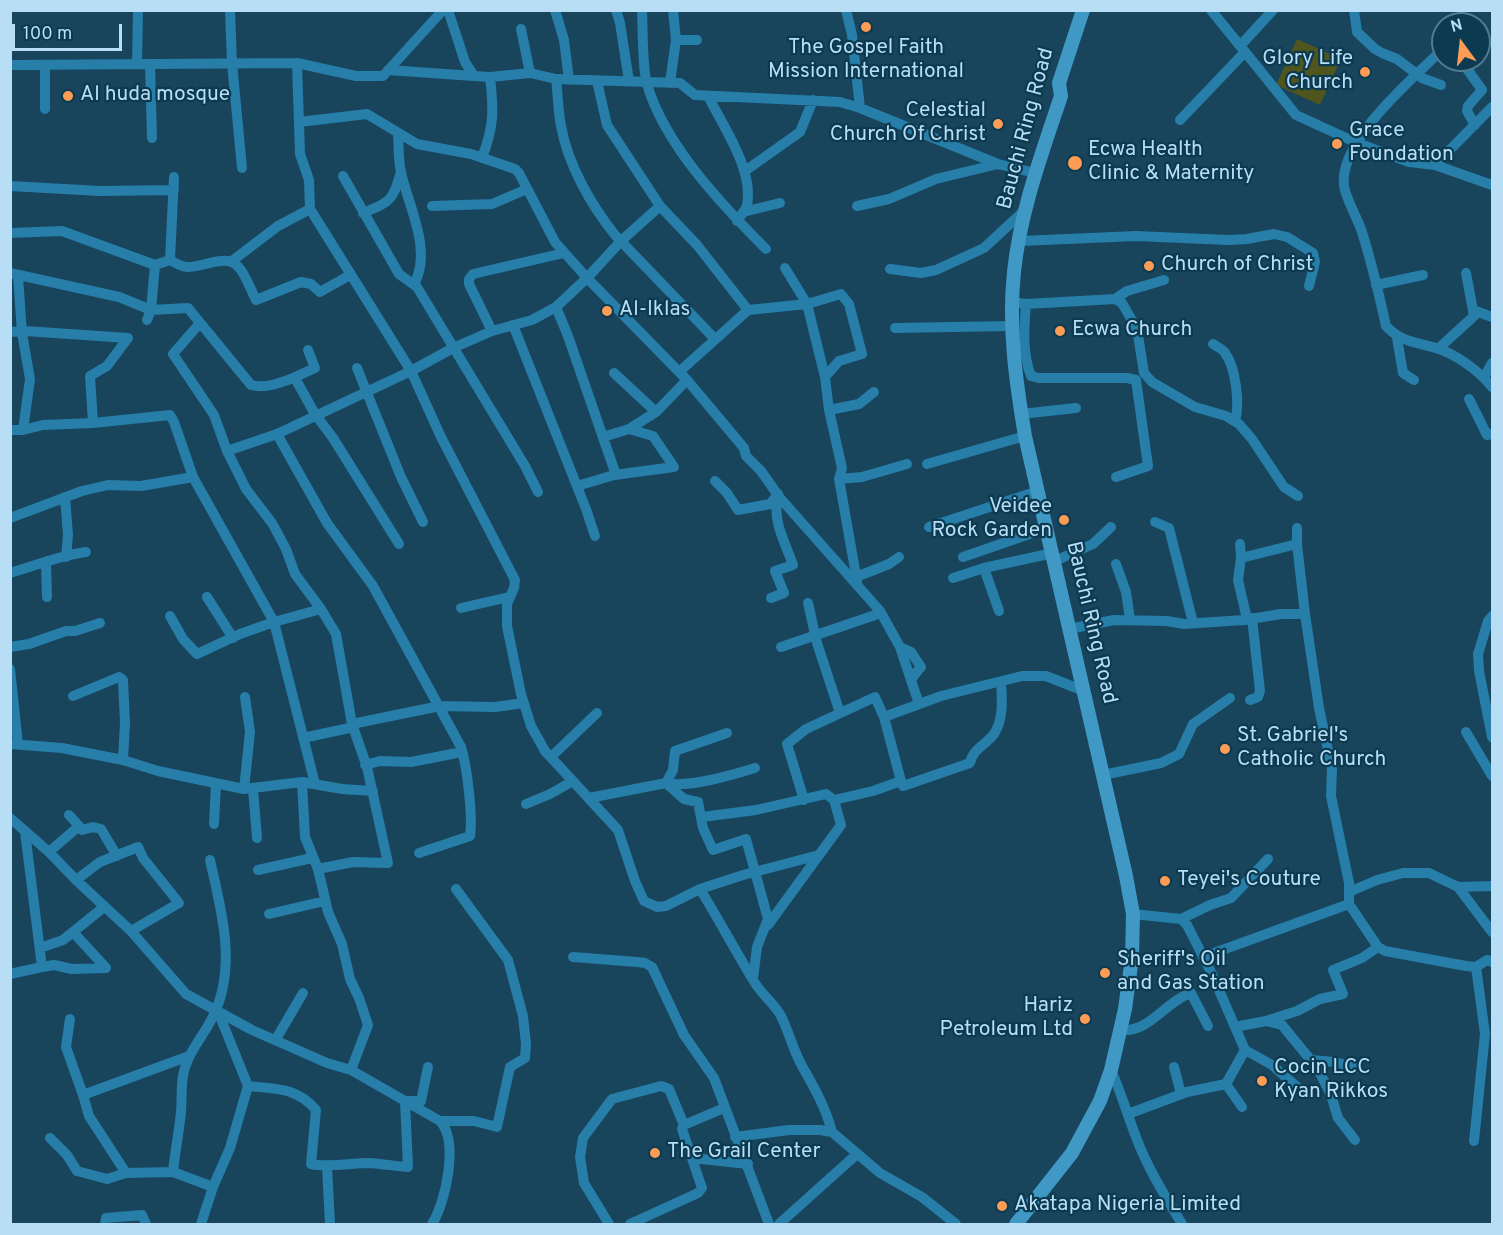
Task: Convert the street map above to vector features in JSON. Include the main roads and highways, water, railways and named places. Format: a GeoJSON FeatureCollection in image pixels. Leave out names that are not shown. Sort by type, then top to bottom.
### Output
{"type":"FeatureCollection","features":[{"type":"Feature","properties":{"kind":"main road","name":"Bauchi Ring Road"},"geometry":{"type":"LineString","coordinates":[[1016,1224],[1072,1154],[1100,1101],[1111,1070],[1125,1009],[1132,958],[1133,914],[1119,841],[1024,436],[1011,326],[1019,303],[1014,271],[1025,210],[1083,10]]}},
{"type":"Feature","properties":{"kind":"place","name":"The Gospel Faith Mission International"},"geometry":{"type":"Point","coordinates":[866,27]}},
{"type":"Feature","properties":{"kind":"place","name":"Glory Life Church"},"geometry":{"type":"Point","coordinates":[1365,72]}},
{"type":"Feature","properties":{"kind":"place","name":"Al huda mosque"},"geometry":{"type":"Point","coordinates":[68,96]}},
{"type":"Feature","properties":{"kind":"place","name":"Celestial Church Of Christ"},"geometry":{"type":"Point","coordinates":[998,124]}},
{"type":"Feature","properties":{"kind":"place","name":"Grace Foundation"},"geometry":{"type":"Point","coordinates":[1337,144]}},
{"type":"Feature","properties":{"kind":"place","name":"Ecwa Health Clinic & Maternity"},"geometry":{"type":"Point","coordinates":[1075,163]}},
{"type":"Feature","properties":{"kind":"place","name":"Church of Christ"},"geometry":{"type":"Point","coordinates":[1149,266]}},
{"type":"Feature","properties":{"kind":"place","name":"Al-Iklas"},"geometry":{"type":"Point","coordinates":[607,311]}},
{"type":"Feature","properties":{"kind":"place","name":"Ecwa Church"},"geometry":{"type":"Point","coordinates":[1060,331]}},
{"type":"Feature","properties":{"kind":"place","name":"Veidee Rock Garden"},"geometry":{"type":"Point","coordinates":[1064,520]}},
{"type":"Feature","properties":{"kind":"place","name":"St. Gabriel's Catholic Church"},"geometry":{"type":"Point","coordinates":[1225,749]}},
{"type":"Feature","properties":{"kind":"place","name":"Teyei's Couture"},"geometry":{"type":"Point","coordinates":[1165,881]}},
{"type":"Feature","properties":{"kind":"place","name":"Sheriff's Oil and Gas Station"},"geometry":{"type":"Point","coordinates":[1105,973]}},
{"type":"Feature","properties":{"kind":"place","name":"Hariz Petroleum Ltd"},"geometry":{"type":"Point","coordinates":[1085,1019]}},
{"type":"Feature","properties":{"kind":"place","name":"Cocin LCC Kyan Rikkos"},"geometry":{"type":"Point","coordinates":[1262,1081]}},
{"type":"Feature","properties":{"kind":"place","name":"The Grail Center"},"geometry":{"type":"Point","coordinates":[655,1153]}},
{"type":"Feature","properties":{"kind":"place","name":"Akatapa Nigeria Limited"},"geometry":{"type":"Point","coordinates":[1002,1206]}}]}
